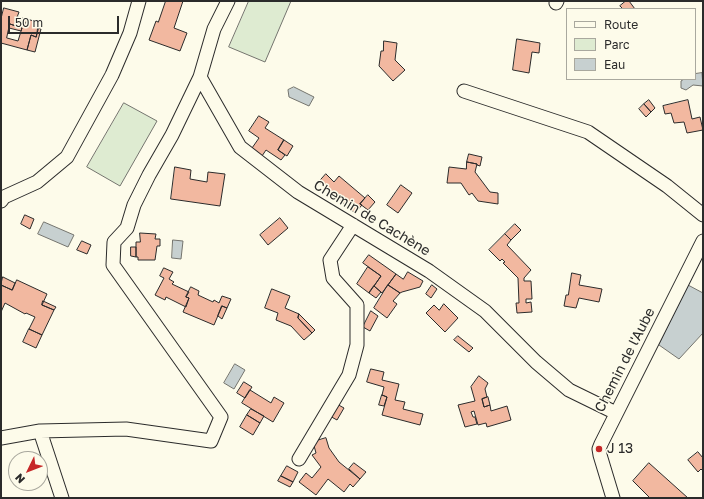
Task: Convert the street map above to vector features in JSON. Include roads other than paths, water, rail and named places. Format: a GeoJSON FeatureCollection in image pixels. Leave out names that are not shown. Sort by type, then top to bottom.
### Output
{"type":"FeatureCollection","features":[{"type":"Feature","properties":{"kind":"street"},"geometry":{"type":"LineString","coordinates":[[1,201],[4,197],[38,182],[67,157],[112,75],[130,33],[139,1]]}},
{"type":"Feature","properties":{"kind":"street"},"geometry":{"type":"LineString","coordinates":[[1,438],[40,431],[126,428],[212,441],[221,417],[113,265],[114,242],[127,228],[134,205],[172,135],[200,78],[214,29],[228,1]]}},
{"type":"Feature","properties":{"kind":"street","name":"Chemin de Cachène"},"geometry":{"type":"LineString","coordinates":[[200,78],[240,147],[298,192],[429,271],[485,310],[536,362],[569,390],[616,413]]}},
{"type":"Feature","properties":{"kind":"street"},"geometry":{"type":"LineString","coordinates":[[464,91],[588,132],[667,186],[703,215]]}},
{"type":"Feature","properties":{"kind":"street"},"geometry":{"type":"LineString","coordinates":[[299,459],[350,375],[357,345],[356,305],[333,278],[330,260],[353,225]]}},
{"type":"Feature","properties":{"kind":"street","name":"Chemin de l'Aube"},"geometry":{"type":"LineString","coordinates":[[613,498],[599,449],[703,241]]}},
{"type":"Feature","properties":{"kind":"street"},"geometry":{"type":"LineString","coordinates":[[40,431],[62,498]]}},
{"type":"Feature","properties":{"kind":"water"},"geometry":{"type":"Polygon","coordinates":[[[702,73],[703,86],[693,85],[686,90],[681,88],[681,81],[696,80],[696,74],[702,73]]]}},
{"type":"Feature","properties":{"kind":"water"},"geometry":{"type":"Polygon","coordinates":[[[294,87],[314,97],[309,106],[289,97],[288,90],[294,87]]]}},
{"type":"Feature","properties":{"kind":"water"},"geometry":{"type":"Polygon","coordinates":[[[44,222],[74,235],[68,247],[38,234],[44,222]]]}},
{"type":"Feature","properties":{"kind":"water"},"geometry":{"type":"Polygon","coordinates":[[[173,240],[183,241],[181,259],[172,258],[173,240]]]}},
{"type":"Feature","properties":{"kind":"water"},"geometry":{"type":"Polygon","coordinates":[[[688,285],[703,293],[703,333],[679,359],[659,345],[688,285]]]}},
{"type":"Feature","properties":{"kind":"water"},"geometry":{"type":"Polygon","coordinates":[[[235,364],[245,370],[234,389],[224,383],[235,364]]]}},
{"type":"Feature","properties":{"kind":"place","name":"J 13"},"geometry":{"type":"Point","coordinates":[599,449]}}]}
